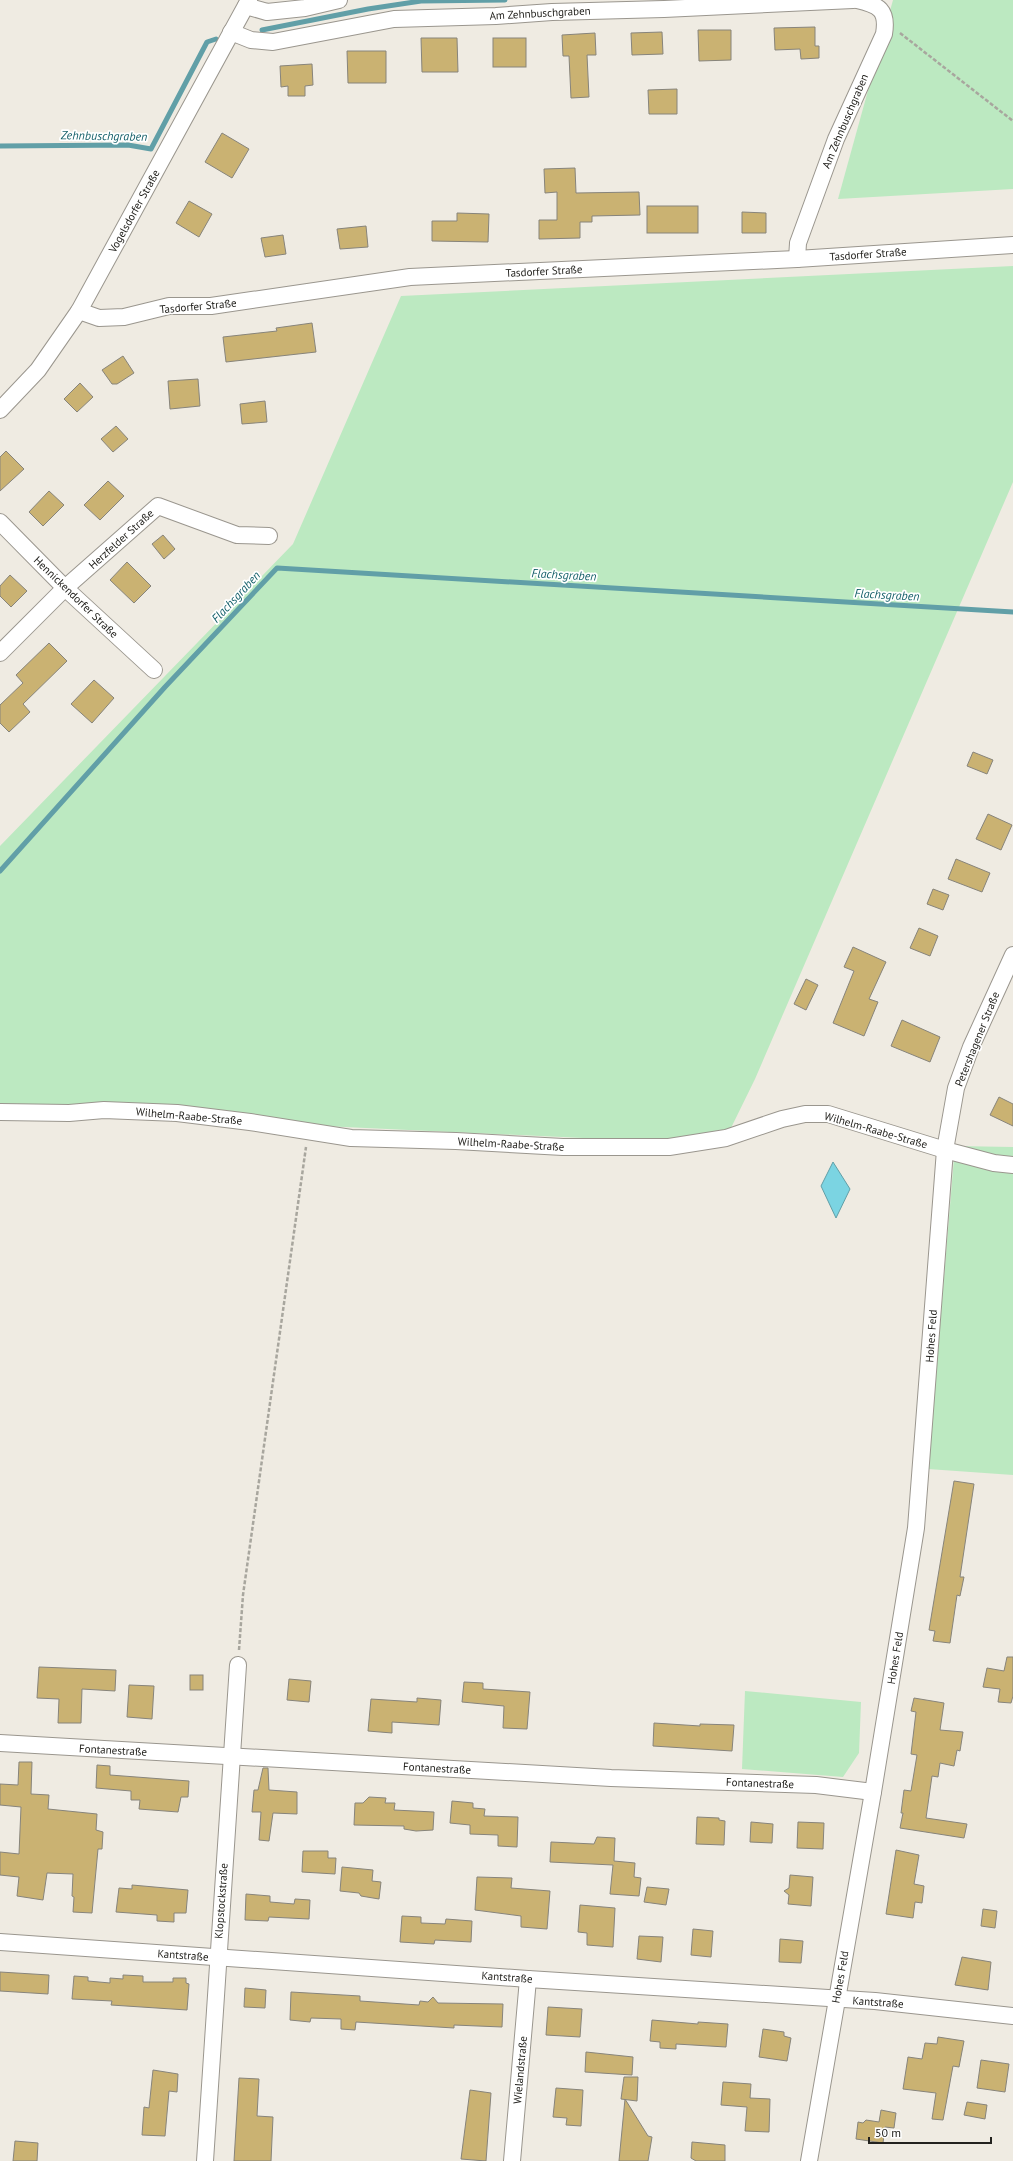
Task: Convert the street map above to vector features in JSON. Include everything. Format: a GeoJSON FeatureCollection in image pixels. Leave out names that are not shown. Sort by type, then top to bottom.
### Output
{"type":"FeatureCollection","features":[{"type":"Feature","properties":{"kind":"street"},"geometry":{"type":"LineString","coordinates":[[247,3],[267,12],[305,8],[339,0]]}},
{"type":"Feature","properties":{"kind":"street","name":"Am Zehnbuschgraben"},"geometry":{"type":"LineString","coordinates":[[231,32],[251,40],[274,42],[394,19],[496,16],[552,12],[664,9],[853,0]]}},
{"type":"Feature","properties":{"kind":"street"},"geometry":{"type":"LineString","coordinates":[[857,0],[872,4],[878,8],[883,12],[886,22]]}},
{"type":"Feature","properties":{"kind":"street","name":"Vogelsdorfer Straße"},"geometry":{"type":"LineString","coordinates":[[0,410],[38,370],[79,311],[247,3]]}},
{"type":"Feature","properties":{"kind":"street","name":"Am Zehnbuschgraben"},"geometry":{"type":"LineString","coordinates":[[797,259],[798,243],[810,208],[836,139],[884,34],[886,22]]}},
{"type":"Feature","properties":{"kind":"street","name":"Tasdorfer Straße"},"geometry":{"type":"LineString","coordinates":[[79,311],[99,318],[124,318],[169,306],[211,306],[410,277],[797,259],[1013,245]]}},
{"type":"Feature","properties":{"kind":"street","name":"Herzfelder Straße"},"geometry":{"type":"LineString","coordinates":[[0,653],[65,588],[158,506],[237,535],[269,536]]}},
{"type":"Feature","properties":{"kind":"street","name":"Hennickendorfer Straße"},"geometry":{"type":"LineString","coordinates":[[0,522],[65,588],[154,670]]}},
{"type":"Feature","properties":{"kind":"street","name":"Petershagener Straße"},"geometry":{"type":"LineString","coordinates":[[946,1150],[956,1088],[971,1047],[1013,955]]}},
{"type":"Feature","properties":{"kind":"street","name":"Wilhelm-Raabe-Straße"},"geometry":{"type":"LineString","coordinates":[[0,1112],[69,1113],[104,1110],[177,1113],[351,1138],[456,1141],[563,1147],[668,1147],[726,1138],[782,1118],[804,1114],[828,1114],[946,1150],[994,1163],[1013,1165]]}},
{"type":"Feature","properties":{"kind":"street","name":"Hohes Feld"},"geometry":{"type":"LineString","coordinates":[[809,2161],[873,1792],[916,1528],[946,1150]]}},
{"type":"Feature","properties":{"kind":"street","name":"Klopstockstraße"},"geometry":{"type":"LineString","coordinates":[[204,2161],[238,1665]]}},
{"type":"Feature","properties":{"kind":"street","name":"Fontanestraße"},"geometry":{"type":"LineString","coordinates":[[0,1743],[612,1778],[816,1785],[873,1792]]}},
{"type":"Feature","properties":{"kind":"street","name":"Kantstraße"},"geometry":{"type":"LineString","coordinates":[[0,1942],[836,1999],[943,2007],[1013,2016]]}},
{"type":"Feature","properties":{"kind":"street","name":"Wielandstraße"},"geometry":{"type":"LineString","coordinates":[[512,2161],[528,1979]]}},
{"type":"Feature","properties":{"kind":"path"},"geometry":{"type":"LineString","coordinates":[[886,22],[1013,121]]}},
{"type":"Feature","properties":{"kind":"path"},"geometry":{"type":"LineString","coordinates":[[238,1665],[243,1595],[309,1131]]}},
{"type":"Feature","properties":{"kind":"green space"},"geometry":{"type":"Polygon","coordinates":[[[893,0],[1013,0],[1013,189],[838,199],[893,0]]]}},
{"type":"Feature","properties":{"kind":"green space"},"geometry":{"type":"Polygon","coordinates":[[[1013,266],[1013,482],[755,1079],[730,1130],[669,1142],[0,1111],[0,846],[293,544],[401,296],[1013,266]]]}},
{"type":"Feature","properties":{"kind":"green space"},"geometry":{"type":"Polygon","coordinates":[[[955,1146],[1013,1147],[1013,1475],[928,1469],[955,1146]]]}},
{"type":"Feature","properties":{"kind":"green space"},"geometry":{"type":"Polygon","coordinates":[[[745,1691],[861,1702],[859,1753],[843,1777],[742,1769],[745,1691]]]}},
{"type":"Feature","properties":{"kind":"water"},"geometry":{"type":"Polygon","coordinates":[[[833,1162],[850,1189],[836,1218],[821,1186],[833,1162]]]}},
{"type":"Feature","properties":{"kind":"building"},"geometry":{"type":"Polygon","coordinates":[[[815,27],[815,46],[819,46],[819,58],[801,59],[800,49],[775,50],[774,28],[815,27]]]}},
{"type":"Feature","properties":{"kind":"building"},"geometry":{"type":"Polygon","coordinates":[[[698,30],[731,30],[731,60],[699,61],[698,30]]]}},
{"type":"Feature","properties":{"kind":"building"},"geometry":{"type":"Polygon","coordinates":[[[662,32],[663,54],[632,55],[631,33],[662,32]]]}},
{"type":"Feature","properties":{"kind":"building"},"geometry":{"type":"Polygon","coordinates":[[[595,33],[596,55],[587,55],[589,97],[571,98],[569,56],[563,56],[562,35],[595,33]]]}},
{"type":"Feature","properties":{"kind":"building"},"geometry":{"type":"Polygon","coordinates":[[[421,38],[457,38],[458,72],[422,72],[421,38]]]}},
{"type":"Feature","properties":{"kind":"building"},"geometry":{"type":"Polygon","coordinates":[[[493,38],[526,38],[526,67],[493,67],[493,38]]]}},
{"type":"Feature","properties":{"kind":"building"},"geometry":{"type":"Polygon","coordinates":[[[347,51],[386,51],[386,83],[348,83],[347,51]]]}},
{"type":"Feature","properties":{"kind":"building"},"geometry":{"type":"Polygon","coordinates":[[[312,64],[313,85],[305,86],[305,96],[288,96],[288,86],[281,87],[280,66],[312,64]]]}},
{"type":"Feature","properties":{"kind":"building"},"geometry":{"type":"Polygon","coordinates":[[[677,89],[677,114],[649,114],[648,90],[677,89]]]}},
{"type":"Feature","properties":{"kind":"building"},"geometry":{"type":"Polygon","coordinates":[[[222,133],[249,149],[232,178],[205,162],[222,133]]]}},
{"type":"Feature","properties":{"kind":"building"},"geometry":{"type":"Polygon","coordinates":[[[575,168],[576,193],[639,192],[640,215],[592,216],[592,222],[580,222],[580,238],[539,239],[539,220],[557,220],[557,192],[545,193],[544,169],[575,168]]]}},
{"type":"Feature","properties":{"kind":"building"},"geometry":{"type":"Polygon","coordinates":[[[189,201],[212,214],[199,237],[176,223],[189,201]]]}},
{"type":"Feature","properties":{"kind":"building"},"geometry":{"type":"Polygon","coordinates":[[[647,206],[698,206],[698,233],[647,233],[647,206]]]}},
{"type":"Feature","properties":{"kind":"building"},"geometry":{"type":"Polygon","coordinates":[[[742,212],[766,213],[766,233],[742,233],[742,212]]]}},
{"type":"Feature","properties":{"kind":"building"},"geometry":{"type":"Polygon","coordinates":[[[457,213],[489,214],[488,242],[432,241],[432,221],[457,221],[457,213]]]}},
{"type":"Feature","properties":{"kind":"building"},"geometry":{"type":"Polygon","coordinates":[[[366,226],[368,247],[340,249],[337,229],[366,226]]]}},
{"type":"Feature","properties":{"kind":"building"},"geometry":{"type":"Polygon","coordinates":[[[283,235],[286,254],[265,257],[261,238],[283,235]]]}},
{"type":"Feature","properties":{"kind":"building"},"geometry":{"type":"Polygon","coordinates":[[[312,323],[316,352],[226,362],[223,337],[277,331],[276,328],[312,323]]]}},
{"type":"Feature","properties":{"kind":"building"},"geometry":{"type":"Polygon","coordinates":[[[123,356],[134,373],[117,384],[112,384],[102,370],[123,356]]]}},
{"type":"Feature","properties":{"kind":"building"},"geometry":{"type":"Polygon","coordinates":[[[198,379],[200,406],[170,409],[168,381],[198,379]]]}},
{"type":"Feature","properties":{"kind":"building"},"geometry":{"type":"Polygon","coordinates":[[[80,383],[93,397],[77,412],[64,399],[80,383]]]}},
{"type":"Feature","properties":{"kind":"building"},"geometry":{"type":"Polygon","coordinates":[[[265,401],[267,422],[242,424],[240,404],[265,401]]]}},
{"type":"Feature","properties":{"kind":"building"},"geometry":{"type":"Polygon","coordinates":[[[116,426],[128,439],[113,452],[101,439],[116,426]]]}},
{"type":"Feature","properties":{"kind":"building"},"geometry":{"type":"Polygon","coordinates":[[[6,451],[24,469],[0,491],[0,457],[6,451]]]}},
{"type":"Feature","properties":{"kind":"building"},"geometry":{"type":"Polygon","coordinates":[[[108,481],[124,496],[100,520],[84,505],[108,481]]]}},
{"type":"Feature","properties":{"kind":"building"},"geometry":{"type":"Polygon","coordinates":[[[49,491],[64,505],[43,526],[29,512],[49,491]]]}},
{"type":"Feature","properties":{"kind":"building"},"geometry":{"type":"Polygon","coordinates":[[[163,535],[175,549],[164,559],[152,544],[163,535]]]}},
{"type":"Feature","properties":{"kind":"building"},"geometry":{"type":"Polygon","coordinates":[[[127,562],[151,586],[134,603],[110,580],[127,562]]]}},
{"type":"Feature","properties":{"kind":"building"},"geometry":{"type":"Polygon","coordinates":[[[10,575],[27,591],[11,607],[0,596],[0,586],[10,575]]]}},
{"type":"Feature","properties":{"kind":"building"},"geometry":{"type":"Polygon","coordinates":[[[49,643],[67,661],[23,704],[30,712],[9,732],[0,723],[0,705],[23,683],[16,675],[49,643]]]}},
{"type":"Feature","properties":{"kind":"building"},"geometry":{"type":"Polygon","coordinates":[[[94,680],[114,698],[92,723],[71,704],[94,680]]]}},
{"type":"Feature","properties":{"kind":"building"},"geometry":{"type":"Polygon","coordinates":[[[973,752],[993,760],[987,774],[967,766],[973,752]]]}},
{"type":"Feature","properties":{"kind":"building"},"geometry":{"type":"Polygon","coordinates":[[[988,814],[1012,825],[1001,850],[976,839],[988,814]]]}},
{"type":"Feature","properties":{"kind":"building"},"geometry":{"type":"Polygon","coordinates":[[[956,859],[990,873],[982,892],[948,879],[956,859]]]}},
{"type":"Feature","properties":{"kind":"building"},"geometry":{"type":"Polygon","coordinates":[[[933,889],[949,895],[943,910],[927,904],[933,889]]]}},
{"type":"Feature","properties":{"kind":"building"},"geometry":{"type":"Polygon","coordinates":[[[919,928],[938,936],[930,956],[910,948],[919,928]]]}},
{"type":"Feature","properties":{"kind":"building"},"geometry":{"type":"Polygon","coordinates":[[[853,947],[886,962],[869,999],[878,1002],[864,1036],[833,1023],[854,971],[844,967],[853,947]]]}},
{"type":"Feature","properties":{"kind":"building"},"geometry":{"type":"Polygon","coordinates":[[[806,979],[818,985],[806,1010],[794,1004],[806,979]]]}},
{"type":"Feature","properties":{"kind":"building"},"geometry":{"type":"Polygon","coordinates":[[[902,1020],[940,1037],[930,1062],[891,1046],[902,1020]]]}},
{"type":"Feature","properties":{"kind":"building"},"geometry":{"type":"Polygon","coordinates":[[[999,1097],[1013,1104],[1013,1126],[990,1115],[999,1097]]]}},
{"type":"Feature","properties":{"kind":"building"},"geometry":{"type":"Polygon","coordinates":[[[954,1481],[974,1484],[960,1577],[964,1577],[960,1596],[957,1595],[950,1643],[933,1641],[935,1631],[929,1630],[954,1481]]]}},
{"type":"Feature","properties":{"kind":"building"},"geometry":{"type":"Polygon","coordinates":[[[1007,1657],[1013,1657],[1013,1696],[1011,1703],[998,1702],[1000,1689],[983,1687],[987,1668],[1004,1671],[1007,1657]]]}},
{"type":"Feature","properties":{"kind":"building"},"geometry":{"type":"Polygon","coordinates":[[[39,1667],[116,1670],[115,1691],[82,1689],[81,1723],[58,1723],[59,1699],[37,1698],[39,1667]]]}},
{"type":"Feature","properties":{"kind":"building"},"geometry":{"type":"Polygon","coordinates":[[[190,1675],[203,1675],[203,1690],[190,1690],[190,1675]]]}},
{"type":"Feature","properties":{"kind":"building"},"geometry":{"type":"Polygon","coordinates":[[[289,1679],[311,1681],[309,1702],[287,1700],[289,1679]]]}},
{"type":"Feature","properties":{"kind":"building"},"geometry":{"type":"Polygon","coordinates":[[[464,1682],[483,1683],[483,1689],[530,1692],[527,1729],[503,1728],[504,1706],[462,1702],[464,1682]]]}},
{"type":"Feature","properties":{"kind":"building"},"geometry":{"type":"Polygon","coordinates":[[[129,1685],[154,1686],[152,1719],[127,1717],[129,1685]]]}},
{"type":"Feature","properties":{"kind":"building"},"geometry":{"type":"Polygon","coordinates":[[[417,1698],[441,1700],[439,1725],[392,1722],[392,1733],[368,1731],[371,1699],[417,1702],[417,1698]]]}},
{"type":"Feature","properties":{"kind":"building"},"geometry":{"type":"Polygon","coordinates":[[[914,1698],[944,1703],[940,1730],[963,1732],[960,1751],[957,1750],[954,1766],[940,1763],[938,1777],[932,1776],[926,1818],[967,1824],[964,1838],[900,1828],[903,1813],[901,1813],[904,1790],[911,1791],[917,1755],[911,1754],[916,1712],[911,1711],[914,1698]]]}},
{"type":"Feature","properties":{"kind":"building"},"geometry":{"type":"Polygon","coordinates":[[[654,1723],[700,1726],[700,1724],[734,1725],[732,1751],[653,1746],[654,1723]]]}},
{"type":"Feature","properties":{"kind":"building"},"geometry":{"type":"Polygon","coordinates":[[[19,1762],[32,1762],[31,1794],[49,1795],[48,1809],[97,1814],[96,1830],[103,1832],[102,1849],[98,1849],[92,1913],[73,1912],[73,1874],[47,1873],[43,1900],[17,1896],[19,1877],[0,1875],[0,1852],[19,1854],[21,1807],[0,1805],[0,1784],[18,1785],[19,1762]]]}},
{"type":"Feature","properties":{"kind":"building"},"geometry":{"type":"Polygon","coordinates":[[[97,1765],[110,1766],[110,1775],[189,1781],[188,1797],[181,1797],[178,1812],[139,1809],[140,1800],[131,1800],[131,1791],[96,1788],[97,1765]]]}},
{"type":"Feature","properties":{"kind":"building"},"geometry":{"type":"Polygon","coordinates":[[[263,1768],[268,1768],[269,1790],[297,1792],[297,1814],[273,1813],[269,1841],[259,1840],[261,1812],[252,1812],[254,1790],[258,1790],[263,1768]]]}},
{"type":"Feature","properties":{"kind":"building"},"geometry":{"type":"Polygon","coordinates":[[[369,1797],[386,1798],[385,1803],[395,1803],[394,1810],[434,1812],[433,1830],[416,1831],[404,1829],[404,1826],[354,1825],[355,1803],[363,1803],[369,1797]]]}},
{"type":"Feature","properties":{"kind":"building"},"geometry":{"type":"Polygon","coordinates":[[[452,1801],[473,1803],[473,1808],[485,1809],[484,1816],[518,1817],[517,1847],[498,1846],[498,1835],[470,1834],[470,1825],[450,1823],[452,1801]]]}},
{"type":"Feature","properties":{"kind":"building"},"geometry":{"type":"Polygon","coordinates":[[[697,1817],[719,1818],[719,1820],[725,1821],[724,1845],[696,1844],[697,1817]]]}},
{"type":"Feature","properties":{"kind":"building"},"geometry":{"type":"Polygon","coordinates":[[[751,1822],[773,1824],[772,1843],[750,1842],[751,1822]]]}},
{"type":"Feature","properties":{"kind":"building"},"geometry":{"type":"Polygon","coordinates":[[[798,1822],[824,1823],[823,1849],[797,1848],[798,1822]]]}},
{"type":"Feature","properties":{"kind":"building"},"geometry":{"type":"Polygon","coordinates":[[[597,1837],[615,1838],[614,1861],[635,1863],[634,1877],[641,1878],[639,1896],[610,1894],[613,1865],[550,1862],[551,1842],[594,1844],[597,1837]]]}},
{"type":"Feature","properties":{"kind":"building"},"geometry":{"type":"Polygon","coordinates":[[[896,1850],[919,1855],[914,1884],[924,1886],[922,1903],[915,1902],[913,1918],[886,1914],[896,1850]]]}},
{"type":"Feature","properties":{"kind":"building"},"geometry":{"type":"Polygon","coordinates":[[[303,1851],[328,1851],[328,1858],[336,1858],[335,1874],[302,1872],[303,1851]]]}},
{"type":"Feature","properties":{"kind":"building"},"geometry":{"type":"Polygon","coordinates":[[[342,1867],[373,1870],[372,1881],[381,1882],[379,1899],[361,1896],[359,1893],[340,1891],[342,1867]]]}},
{"type":"Feature","properties":{"kind":"building"},"geometry":{"type":"Polygon","coordinates":[[[790,1875],[813,1877],[811,1906],[788,1904],[789,1895],[784,1891],[789,1888],[790,1875]]]}},
{"type":"Feature","properties":{"kind":"building"},"geometry":{"type":"Polygon","coordinates":[[[477,1877],[512,1878],[511,1888],[550,1891],[547,1929],[521,1927],[521,1916],[475,1910],[477,1877]]]}},
{"type":"Feature","properties":{"kind":"building"},"geometry":{"type":"Polygon","coordinates":[[[132,1885],[188,1890],[186,1913],[174,1913],[174,1922],[157,1921],[157,1915],[116,1912],[119,1888],[132,1889],[132,1885]]]}},
{"type":"Feature","properties":{"kind":"building"},"geometry":{"type":"Polygon","coordinates":[[[647,1887],[669,1889],[666,1905],[644,1902],[647,1887]]]}},
{"type":"Feature","properties":{"kind":"building"},"geometry":{"type":"Polygon","coordinates":[[[246,1894],[270,1896],[270,1902],[294,1904],[295,1899],[310,1900],[309,1919],[269,1917],[268,1921],[245,1920],[246,1894]]]}},
{"type":"Feature","properties":{"kind":"building"},"geometry":{"type":"Polygon","coordinates":[[[580,1905],[615,1908],[613,1947],[587,1945],[587,1933],[578,1932],[580,1905]]]}},
{"type":"Feature","properties":{"kind":"building"},"geometry":{"type":"Polygon","coordinates":[[[983,1909],[997,1911],[995,1928],[981,1926],[983,1909]]]}},
{"type":"Feature","properties":{"kind":"building"},"geometry":{"type":"Polygon","coordinates":[[[402,1916],[421,1917],[421,1923],[445,1924],[446,1919],[472,1921],[471,1942],[435,1940],[434,1944],[400,1942],[402,1916]]]}},
{"type":"Feature","properties":{"kind":"building"},"geometry":{"type":"Polygon","coordinates":[[[693,1929],[713,1931],[711,1957],[691,1955],[693,1929]]]}},
{"type":"Feature","properties":{"kind":"building"},"geometry":{"type":"Polygon","coordinates":[[[639,1936],[663,1937],[661,1962],[637,1959],[639,1936]]]}},
{"type":"Feature","properties":{"kind":"building"},"geometry":{"type":"Polygon","coordinates":[[[780,1939],[803,1941],[801,1963],[779,1962],[780,1939]]]}},
{"type":"Feature","properties":{"kind":"building"},"geometry":{"type":"Polygon","coordinates":[[[962,1957],[991,1962],[988,1990],[955,1985],[962,1957]]]}},
{"type":"Feature","properties":{"kind":"building"},"geometry":{"type":"Polygon","coordinates":[[[0,1972],[49,1975],[48,1994],[0,1991],[0,1972]]]}},
{"type":"Feature","properties":{"kind":"building"},"geometry":{"type":"Polygon","coordinates":[[[123,1975],[143,1976],[143,1982],[173,1982],[173,1978],[186,1978],[186,1983],[189,1984],[187,2010],[111,2005],[112,2001],[72,1999],[74,1976],[88,1977],[88,1981],[110,1983],[110,1978],[123,1979],[123,1975]]]}},
{"type":"Feature","properties":{"kind":"building"},"geometry":{"type":"Polygon","coordinates":[[[245,1988],[266,1990],[265,2008],[244,2007],[245,1988]]]}},
{"type":"Feature","properties":{"kind":"building"},"geometry":{"type":"Polygon","coordinates":[[[291,1992],[360,1996],[360,2001],[419,2005],[420,2001],[428,2002],[433,1997],[438,2003],[503,2004],[502,2027],[454,2025],[454,2028],[356,2022],[355,2030],[341,2029],[341,2019],[311,2018],[310,2022],[290,2020],[291,1992]]]}},
{"type":"Feature","properties":{"kind":"building"},"geometry":{"type":"Polygon","coordinates":[[[548,2007],[582,2009],[580,2037],[546,2035],[548,2007]]]}},
{"type":"Feature","properties":{"kind":"building"},"geometry":{"type":"Polygon","coordinates":[[[652,2020],[698,2024],[698,2022],[728,2024],[726,2047],[676,2044],[676,2049],[660,2048],[660,2042],[650,2041],[652,2020]]]}},
{"type":"Feature","properties":{"kind":"building"},"geometry":{"type":"Polygon","coordinates":[[[763,2029],[784,2032],[784,2036],[791,2038],[787,2061],[759,2057],[763,2029]]]}},
{"type":"Feature","properties":{"kind":"building"},"geometry":{"type":"Polygon","coordinates":[[[938,2037],[964,2041],[959,2067],[953,2066],[943,2120],[932,2119],[936,2093],[903,2089],[908,2057],[922,2059],[925,2043],[937,2044],[938,2037]]]}},
{"type":"Feature","properties":{"kind":"building"},"geometry":{"type":"Polygon","coordinates":[[[586,2052],[633,2057],[632,2075],[585,2072],[586,2052]]]}},
{"type":"Feature","properties":{"kind":"building"},"geometry":{"type":"Polygon","coordinates":[[[981,2060],[1009,2064],[1005,2092],[977,2088],[981,2060]]]}},
{"type":"Feature","properties":{"kind":"building"},"geometry":{"type":"Polygon","coordinates":[[[153,2070],[178,2074],[177,2092],[169,2091],[165,2136],[142,2135],[144,2107],[149,2108],[153,2070]]]}},
{"type":"Feature","properties":{"kind":"building"},"geometry":{"type":"Polygon","coordinates":[[[624,2077],[638,2077],[637,2101],[621,2099],[624,2077]]]}},
{"type":"Feature","properties":{"kind":"building"},"geometry":{"type":"Polygon","coordinates":[[[239,2078],[259,2079],[257,2116],[273,2117],[271,2161],[234,2161],[239,2078]]]}},
{"type":"Feature","properties":{"kind":"building"},"geometry":{"type":"Polygon","coordinates":[[[723,2082],[751,2084],[750,2098],[770,2099],[769,2132],[745,2131],[747,2107],[721,2105],[723,2082]]]}},
{"type":"Feature","properties":{"kind":"building"},"geometry":{"type":"Polygon","coordinates":[[[556,2088],[583,2090],[581,2126],[566,2125],[567,2118],[553,2117],[556,2088]]]}},
{"type":"Feature","properties":{"kind":"building"},"geometry":{"type":"Polygon","coordinates":[[[470,2090],[491,2093],[486,2161],[461,2159],[470,2090]]]}},
{"type":"Feature","properties":{"kind":"building"},"geometry":{"type":"Polygon","coordinates":[[[625,2099],[648,2136],[652,2137],[648,2161],[619,2161],[625,2099]]]}},
{"type":"Feature","properties":{"kind":"building"},"geometry":{"type":"Polygon","coordinates":[[[967,2102],[987,2105],[985,2119],[964,2115],[967,2102]]]}},
{"type":"Feature","properties":{"kind":"building"},"geometry":{"type":"Polygon","coordinates":[[[881,2110],[896,2113],[894,2128],[885,2127],[883,2143],[856,2139],[858,2122],[863,2123],[866,2120],[879,2122],[881,2110]]]}},
{"type":"Feature","properties":{"kind":"building"},"geometry":{"type":"Polygon","coordinates":[[[15,2141],[38,2143],[37,2161],[13,2161],[15,2141]]]}},
{"type":"Feature","properties":{"kind":"building"},"geometry":{"type":"Polygon","coordinates":[[[692,2142],[725,2145],[725,2161],[696,2161],[691,2158],[692,2142]]]}},
{"type":"Feature","properties":{"kind":"waterway","name":"Zehnbuschgraben"},"geometry":{"type":"LineString","coordinates":[[262,30],[368,9],[421,1],[505,0]]}},
{"type":"Feature","properties":{"kind":"waterway","name":"Zehnbuschgraben"},"geometry":{"type":"LineString","coordinates":[[0,146],[128,145],[151,149],[207,42],[216,39]]}},
{"type":"Feature","properties":{"kind":"waterway","name":"Flachsgraben"},"geometry":{"type":"LineString","coordinates":[[0,871],[165,687],[277,568],[1013,612]]}}]}
